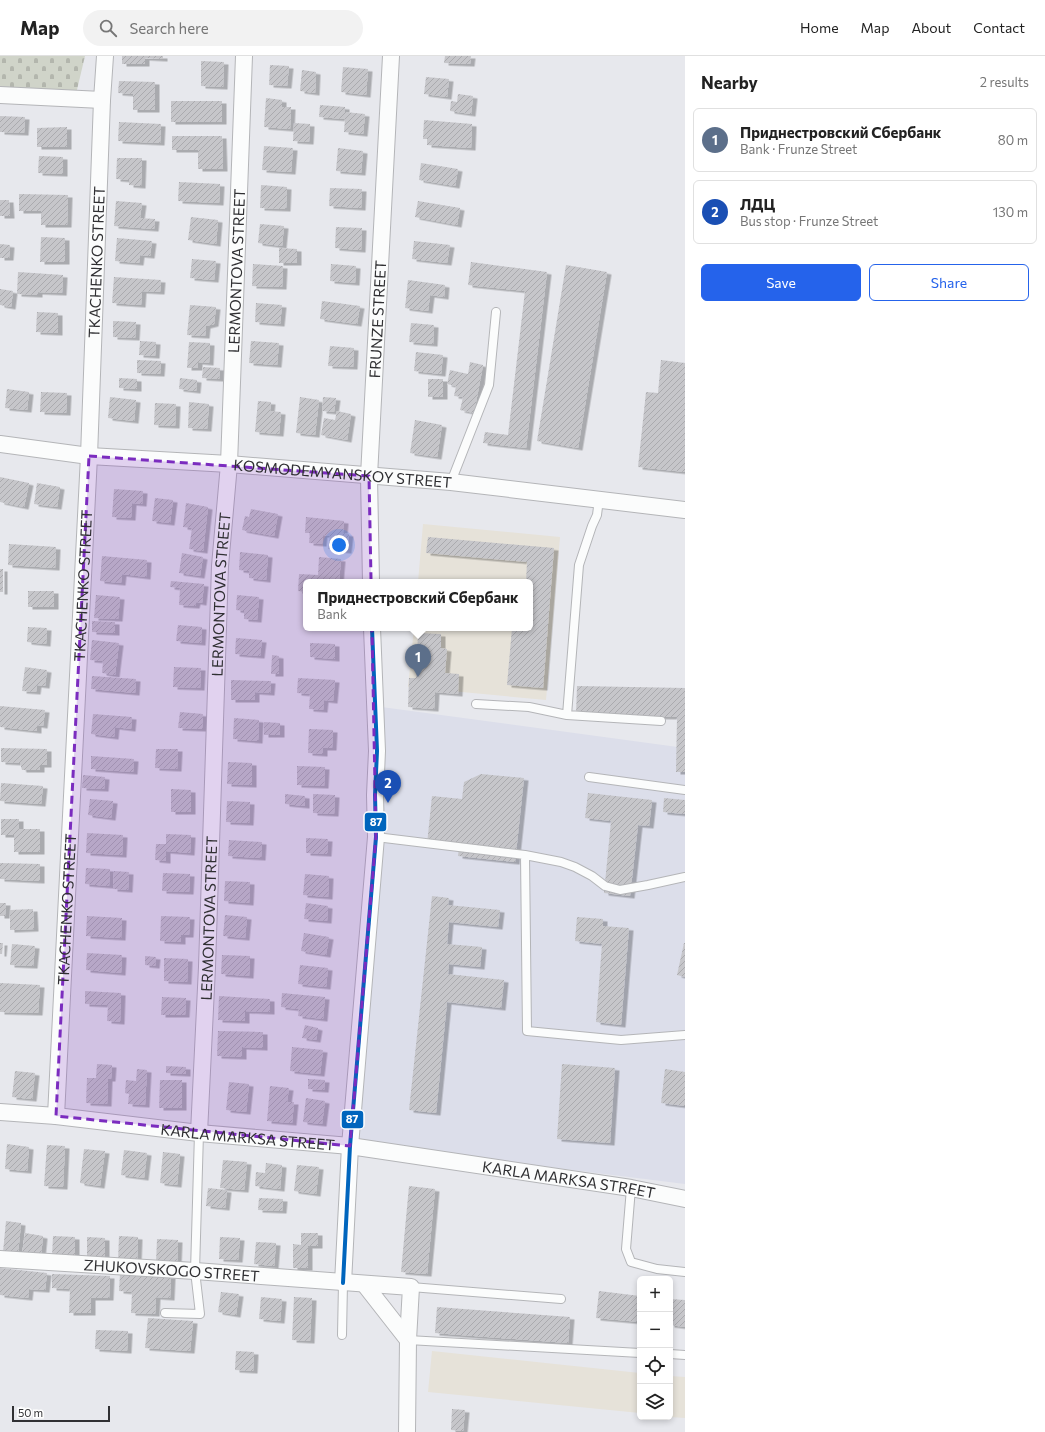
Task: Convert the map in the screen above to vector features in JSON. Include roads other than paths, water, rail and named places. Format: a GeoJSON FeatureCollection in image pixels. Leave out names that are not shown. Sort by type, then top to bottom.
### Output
{"type":"FeatureCollection","features":[{"type":"Feature","properties":{"kind":"street","name":"TKACHENKO STREET"},"geometry":{"type":"LineString","coordinates":[[56,1116],[89,456],[102,100],[105,56]]}},
{"type":"Feature","properties":{"kind":"street","name":"LERMONTOVA STREET"},"geometry":{"type":"LineString","coordinates":[[199,1133],[208,951],[220,566],[229,464],[244,56]]}},
{"type":"Feature","properties":{"kind":"street","name":"FRUNZE STREET"},"geometry":{"type":"LineString","coordinates":[[371,579],[369,476],[391,56]]}},
{"type":"Feature","properties":{"kind":"street"},"geometry":{"type":"LineString","coordinates":[[0,95],[102,100]]}},
{"type":"Feature","properties":{"kind":"street","name":"KOSMODEMYANSKOY STREET"},"geometry":{"type":"LineString","coordinates":[[0,444],[89,456],[229,464],[452,482],[685,510]]}},
{"type":"Feature","properties":{"kind":"street"},"geometry":{"type":"LineString","coordinates":[[343,1283],[350,1146],[376,837],[374,795],[377,751],[372,631]]}},
{"type":"Feature","properties":{"kind":"street","name":"KARLA MARKSA STREET"},"geometry":{"type":"LineString","coordinates":[[0,1112],[56,1116],[199,1133],[350,1146],[631,1188],[685,1198]]}},
{"type":"Feature","properties":{"kind":"street","name":"ZHUKOVSKOGO STREET"},"geometry":{"type":"LineString","coordinates":[[0,1259],[195,1271],[365,1285],[411,1287]]}},
{"type":"Feature","properties":{"kind":"street"},"geometry":{"type":"LineString","coordinates":[[365,1285],[408,1340]]}},
{"type":"Feature","properties":{"kind":"street"},"geometry":{"type":"LineString","coordinates":[[407,1432],[408,1340],[411,1287]]}},
{"type":"Feature","properties":{"kind":"lane"},"geometry":{"type":"LineString","coordinates":[[452,482],[489,384],[496,312]]}},
{"type":"Feature","properties":{"kind":"lane"},"geometry":{"type":"LineString","coordinates":[[567,715],[579,565],[597,515],[599,499]]}},
{"type":"Feature","properties":{"kind":"lane"},"geometry":{"type":"LineString","coordinates":[[476,704],[529,707],[567,715],[661,721]]}},
{"type":"Feature","properties":{"kind":"lane"},"geometry":{"type":"LineString","coordinates":[[589,777],[685,790]]}},
{"type":"Feature","properties":{"kind":"lane"},"geometry":{"type":"LineString","coordinates":[[376,837],[525,855],[561,862],[575,867],[592,876],[605,886],[620,890],[685,877]]}},
{"type":"Feature","properties":{"kind":"lane"},"geometry":{"type":"LineString","coordinates":[[525,855],[527,1030],[621,1040],[685,1035]]}},
{"type":"Feature","properties":{"kind":"lane"},"geometry":{"type":"LineString","coordinates":[[165,1313],[200,1314],[195,1271],[199,1133]]}},
{"type":"Feature","properties":{"kind":"lane"},"geometry":{"type":"LineString","coordinates":[[631,1188],[626,1249],[631,1262],[658,1269],[685,1272]]}},
{"type":"Feature","properties":{"kind":"lane"},"geometry":{"type":"LineString","coordinates":[[342,1335],[343,1283]]}},
{"type":"Feature","properties":{"kind":"lane"},"geometry":{"type":"LineString","coordinates":[[411,1287],[561,1299]]}},
{"type":"Feature","properties":{"kind":"lane"},"geometry":{"type":"LineString","coordinates":[[408,1340],[637,1353]]}},
{"type":"Feature","properties":{"kind":"lane"},"geometry":{"type":"LineString","coordinates":[[673,1354],[685,1355]]}},
{"type":"Feature","properties":{"kind":"place","name":"Приднестровский Сбербанк"},"geometry":{"type":"Point","coordinates":[418,677]}},
{"type":"Feature","properties":{"kind":"place","name":"ЛДЦ"},"geometry":{"type":"Point","coordinates":[388,803]}}]}
